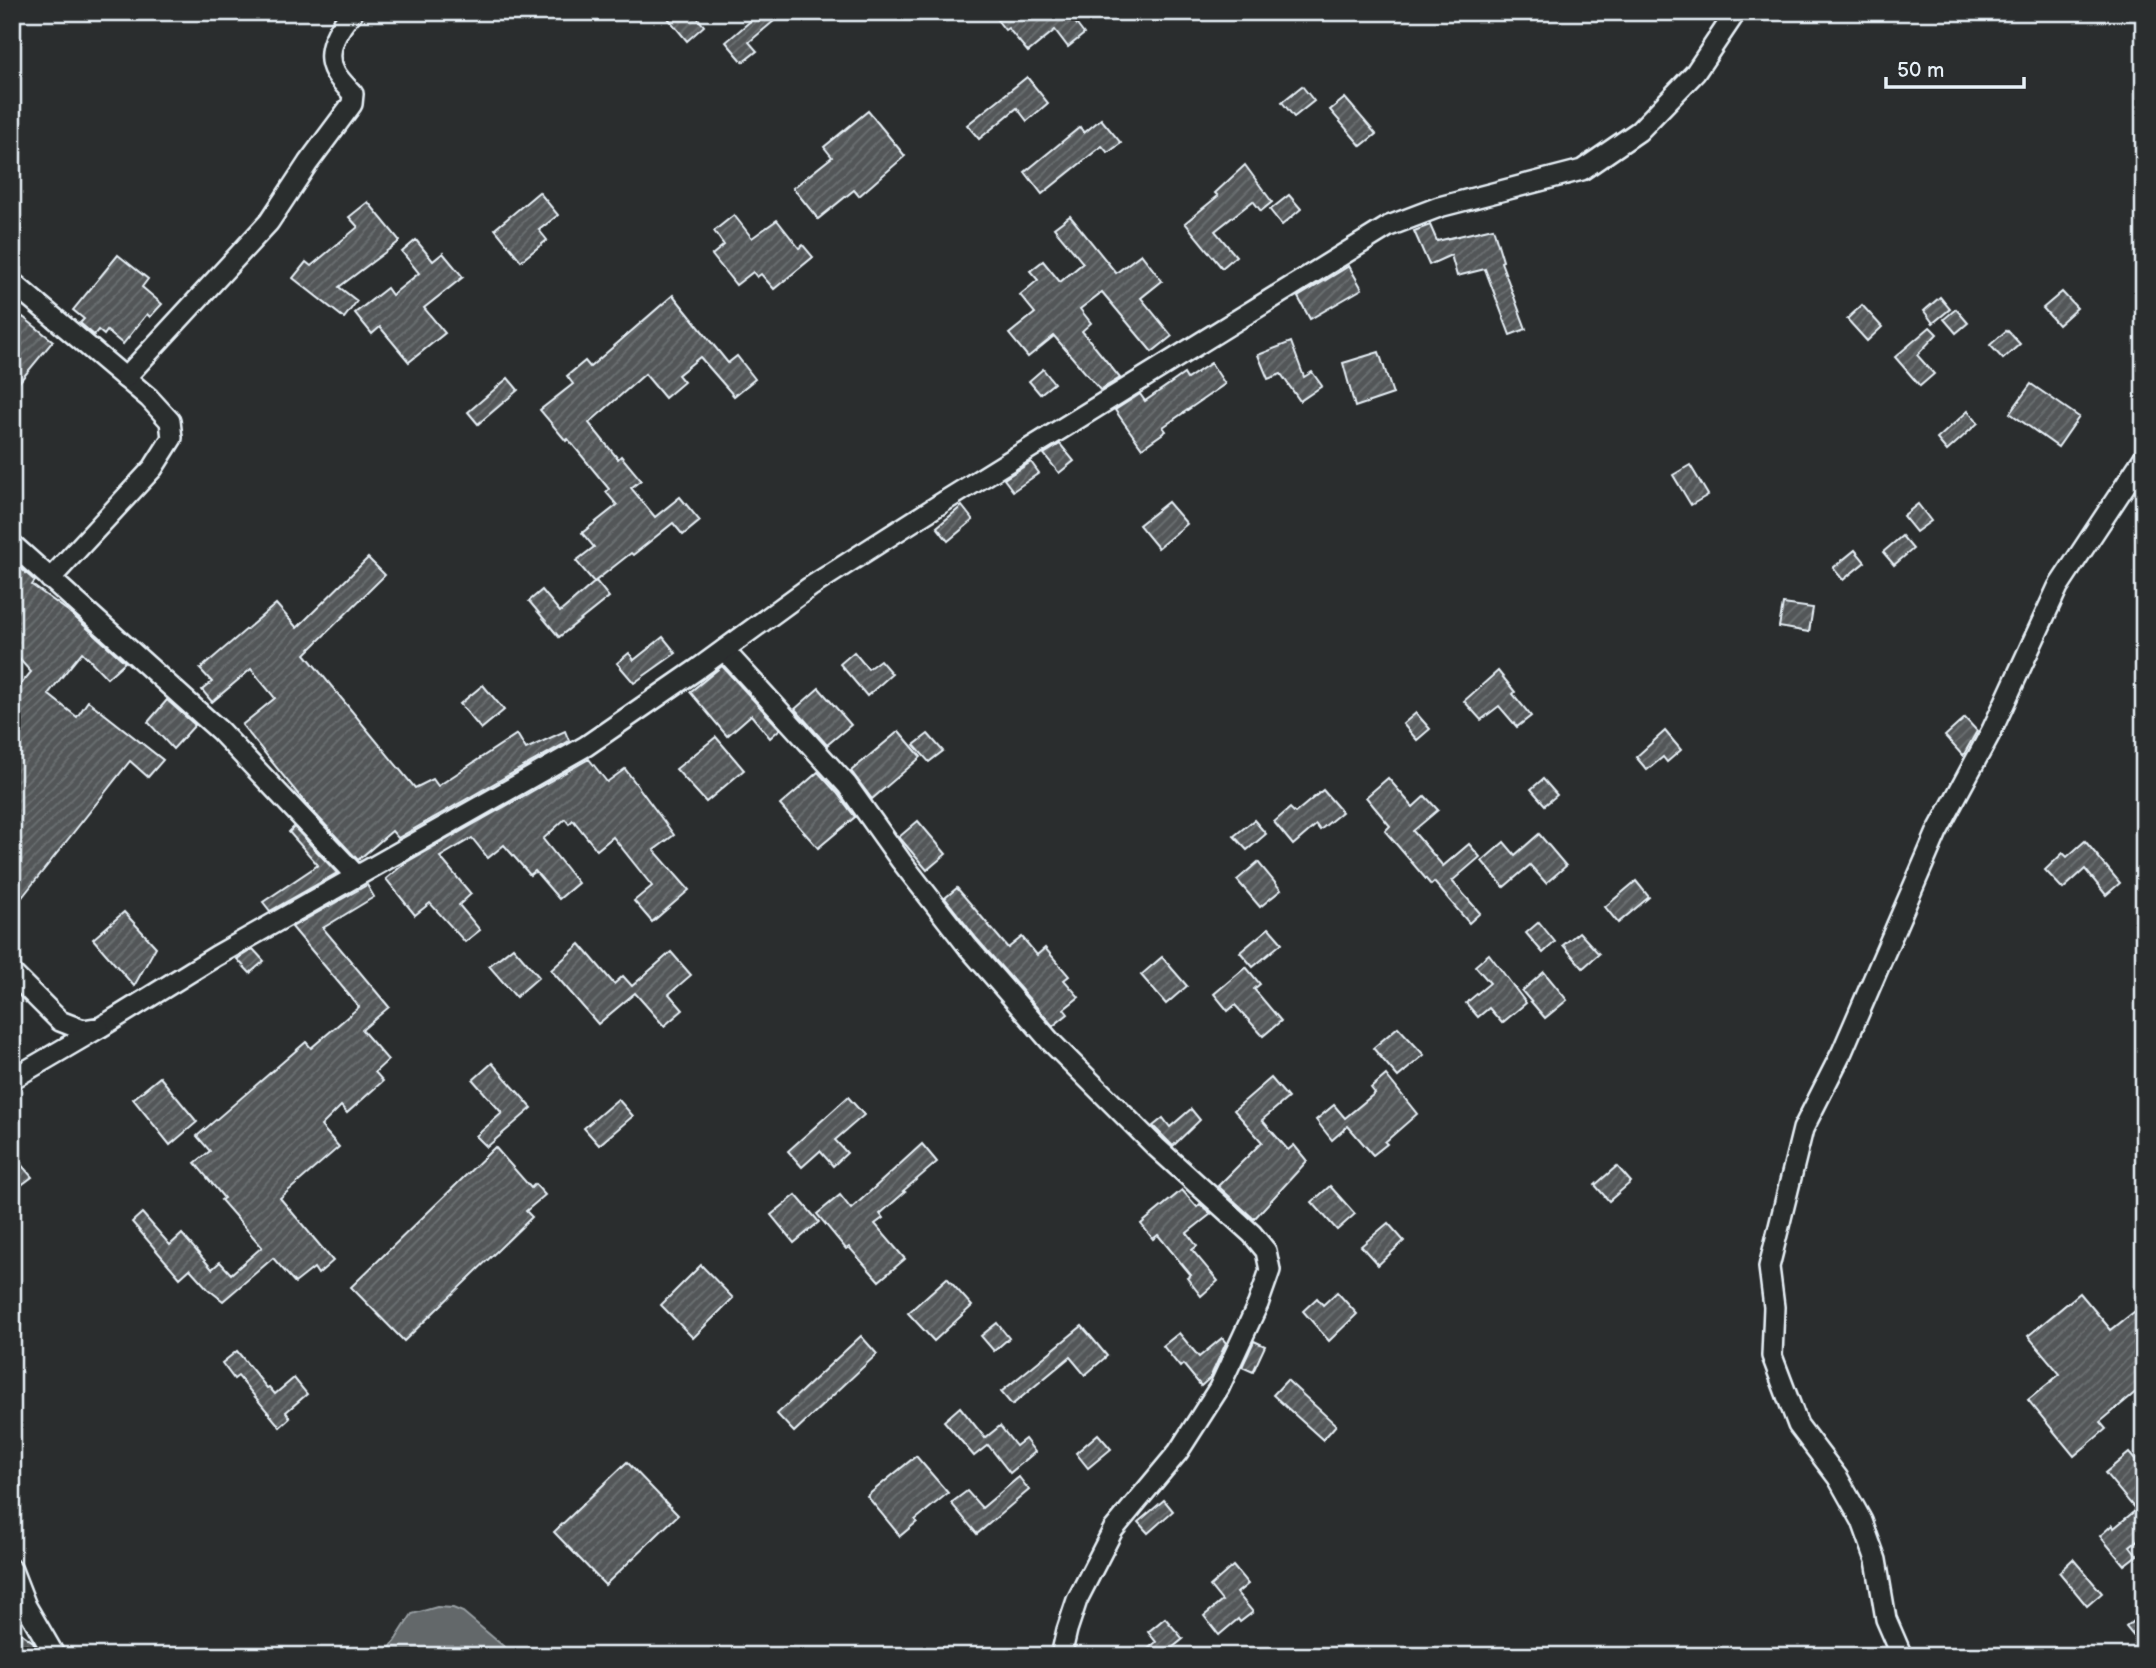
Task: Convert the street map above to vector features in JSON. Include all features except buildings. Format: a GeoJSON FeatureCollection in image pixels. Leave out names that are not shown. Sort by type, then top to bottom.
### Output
{"type":"FeatureCollection","features":[{"type":"Feature","properties":{"kind":"street"},"geometry":{"type":"LineString","coordinates":[[125,377],[269,222],[352,104],[353,94],[335,72],[329,57],[340,26],[353,12]]}},
{"type":"Feature","properties":{"kind":"street"},"geometry":{"type":"LineString","coordinates":[[12,1079],[216,956],[586,746],[810,587],[947,499],[1389,226],[1439,207],[1582,170],[1639,131],[1695,73],[1736,12]]}},
{"type":"Feature","properties":{"kind":"street"},"geometry":{"type":"LineString","coordinates":[[12,282],[149,398],[170,421],[172,438],[153,468],[50,579]]}},
{"type":"Feature","properties":{"kind":"street"},"geometry":{"type":"LineString","coordinates":[[1902,1656],[1886,1619],[1876,1560],[1862,1521],[1838,1478],[1798,1425],[1772,1356],[1774,1307],[1769,1268],[1803,1129],[1842,1052],[1937,832],[1992,730],[2058,587],[2144,457]]}},
{"type":"Feature","properties":{"kind":"street"},"geometry":{"type":"LineString","coordinates":[[12,544],[220,731],[356,875]]}},
{"type":"Feature","properties":{"kind":"street"},"geometry":{"type":"LineString","coordinates":[[724,650],[847,785],[901,861],[968,947],[1050,1041],[1156,1147],[1252,1234],[1266,1251],[1270,1270],[1258,1304],[1219,1388],[1178,1452],[1113,1530],[1077,1600],[1061,1656]]}},
{"type":"Feature","properties":{"kind":"street"},"geometry":{"type":"LineString","coordinates":[[12,973],[60,1021],[83,1030],[101,1027]]}},
{"type":"Feature","properties":{"kind":"street"},"geometry":{"type":"LineString","coordinates":[[12,1570],[26,1606],[55,1656]]}},
{"type":"Feature","properties":{"kind":"shaded area"},"geometry":{"type":"Polygon","coordinates":[[[437,1607],[463,1612],[515,1656],[385,1656],[412,1614],[437,1607]]]}}]}
